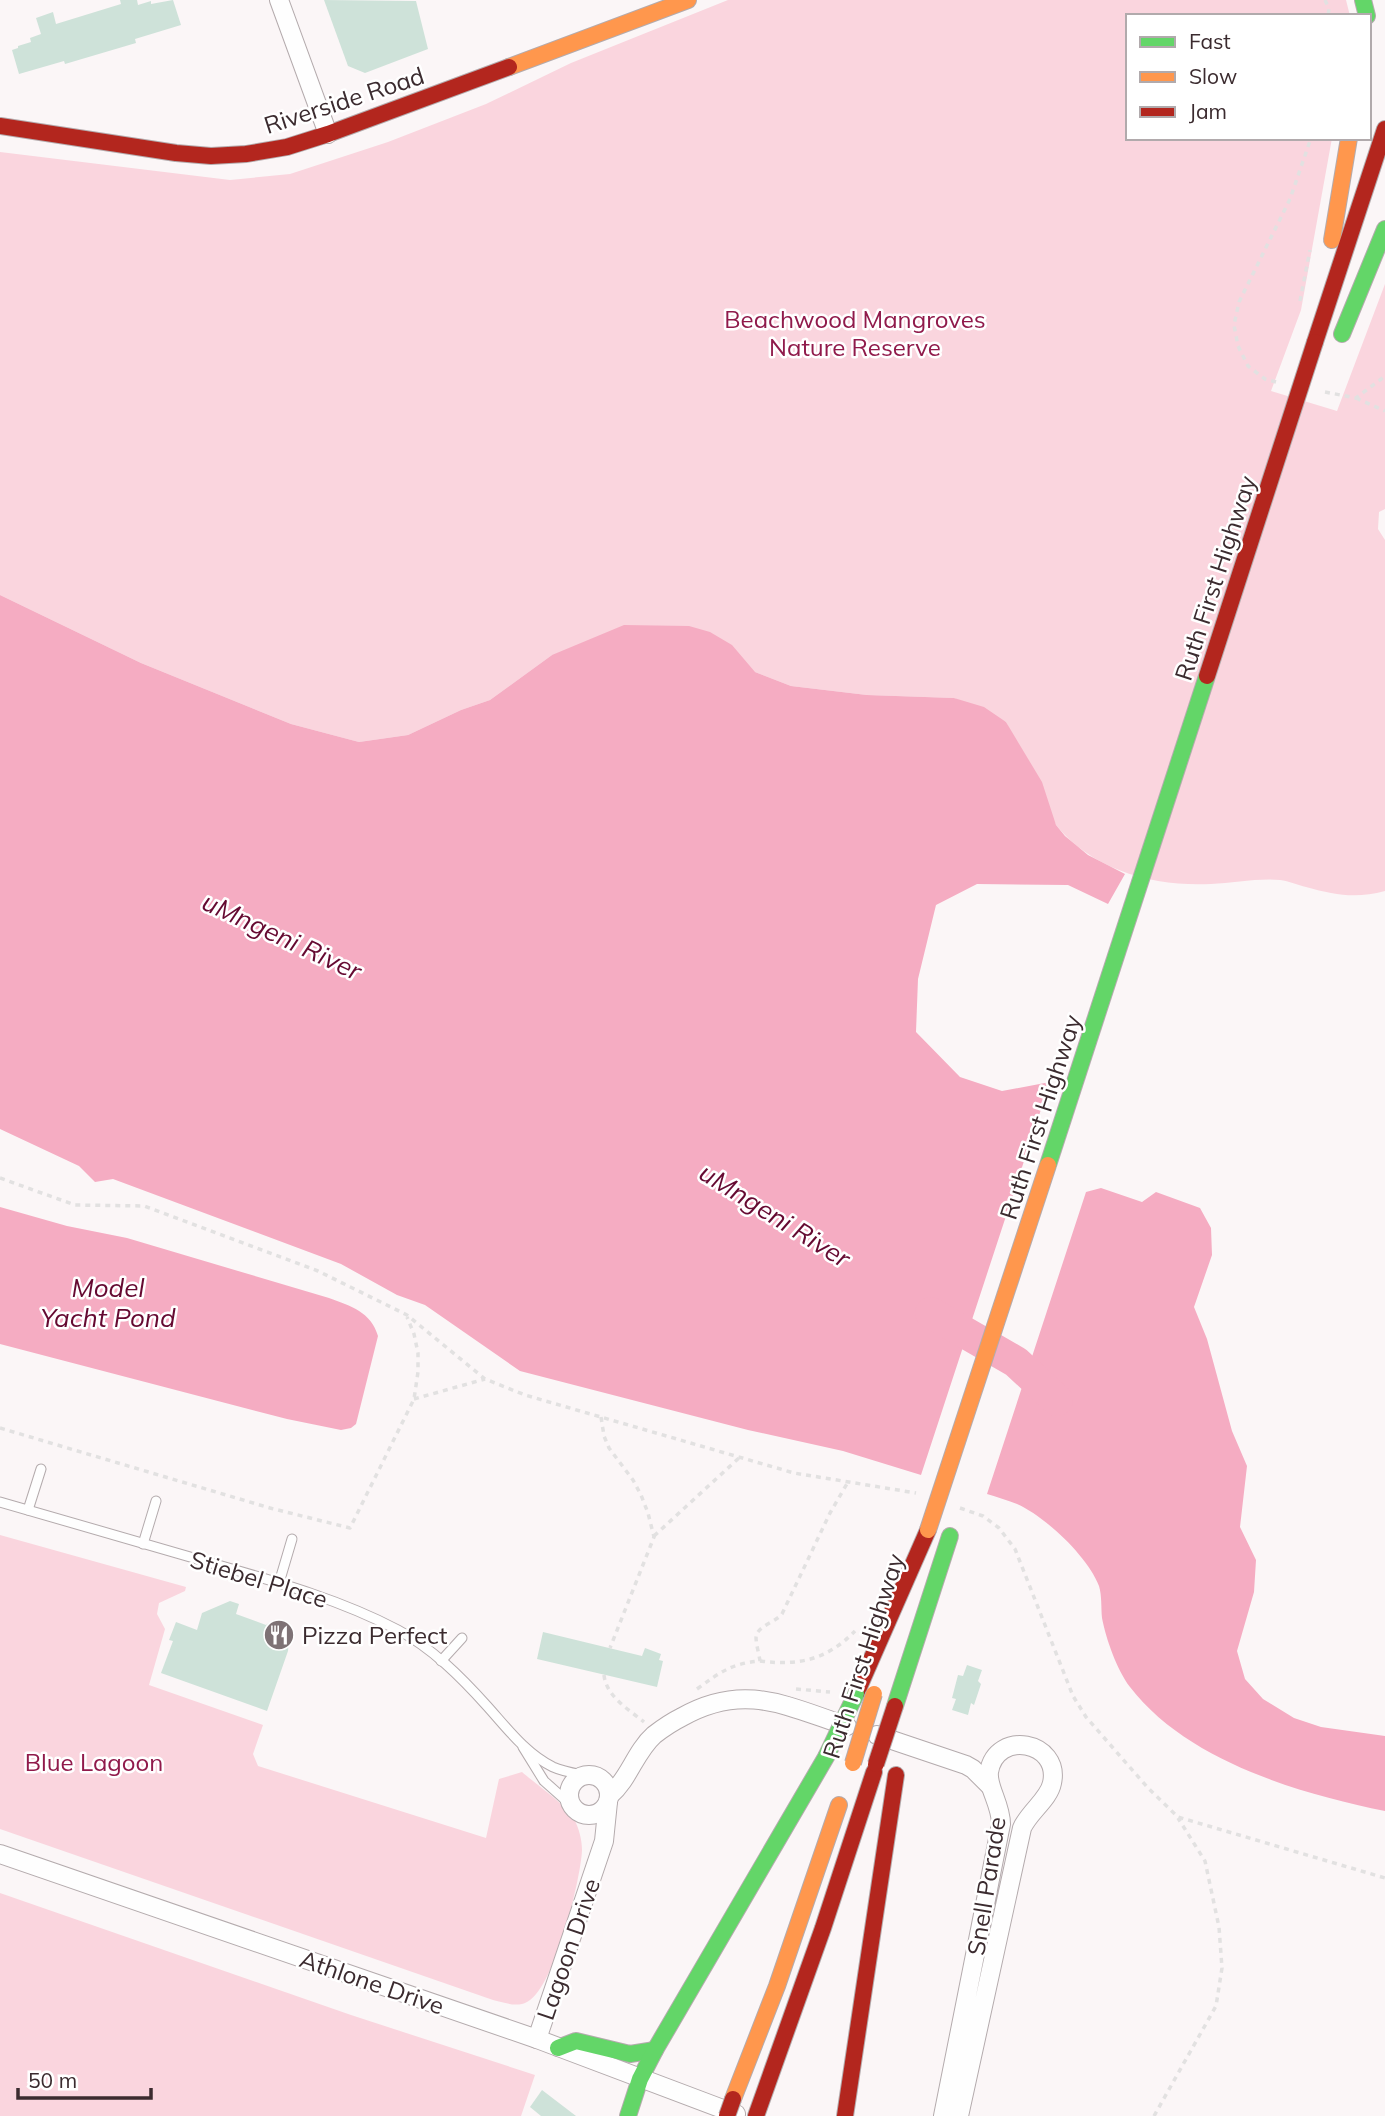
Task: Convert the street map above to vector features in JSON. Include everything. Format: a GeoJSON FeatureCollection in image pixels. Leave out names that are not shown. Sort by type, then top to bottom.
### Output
{"type":"FeatureCollection","features":[{"type":"Feature","properties":{"kind":"main road","name":"Riverside Road"},"geometry":{"type":"LineString","coordinates":[[0,125],[176,153],[211,156],[246,154],[287,147],[688,0]]}},
{"type":"Feature","properties":{"kind":"main road","name":"Ruth First Highway"},"geometry":{"type":"LineString","coordinates":[[727,2116],[777,1986],[849,1776],[1385,129]]}},
{"type":"Feature","properties":{"kind":"main road"},"geometry":{"type":"LineString","coordinates":[[1317,336],[1349,140]]}},
{"type":"Feature","properties":{"kind":"main road"},"geometry":{"type":"LineString","coordinates":[[1340,342],[1383,222]]}},
{"type":"Feature","properties":{"kind":"main road","name":"Ruth First Highway"},"geometry":{"type":"LineString","coordinates":[[758,2112],[823,1928],[954,1522]]}},
{"type":"Feature","properties":{"kind":"main road"},"geometry":{"type":"LineString","coordinates":[[628,2116],[640,2079],[655,2050],[812,1784],[856,1694],[928,1530]]}},
{"type":"Feature","properties":{"kind":"main road"},"geometry":{"type":"LineString","coordinates":[[918,1686],[942,1560]]}},
{"type":"Feature","properties":{"kind":"main road"},"geometry":{"type":"LineString","coordinates":[[845,2116],[896,1776],[910,1724]]}},
{"type":"Feature","properties":{"kind":"main road"},"geometry":{"type":"LineString","coordinates":[[558,2048],[576,2041],[630,2054],[655,2050]]}},
{"type":"Feature","properties":{"kind":"street"},"geometry":{"type":"LineString","coordinates":[[279,0],[328,134]]}},
{"type":"Feature","properties":{"kind":"street","name":"Lagoon Drive"},"geometry":{"type":"LineString","coordinates":[[537,2039],[598,1859],[607,1824],[609,1799],[654,1735],[694,1710],[712,1702],[762,1699],[966,1765],[990,1786]]}},
{"type":"Feature","properties":{"kind":"street","name":"Snell Parade"},"geometry":{"type":"LineString","coordinates":[[943,2116],[1001,1824],[1000,1808],[990,1786],[989,1770],[992,1761],[1006,1747],[1015,1744],[1035,1747],[1049,1760],[1052,1769],[1051,1788],[1027,1817],[1022,1828],[959,2116]]}},
{"type":"Feature","properties":{"kind":"street"},"geometry":{"type":"LineString","coordinates":[[583,1775],[596,1776],[609,1789],[609,1799],[597,1814],[577,1810],[568,1798],[571,1784],[583,1775]]}},
{"type":"Feature","properties":{"kind":"street","name":"Lagoon Drive"},"geometry":{"type":"LineString","coordinates":[[577,1810],[592,1832],[598,1859]]}},
{"type":"Feature","properties":{"kind":"street","name":"Athlone Drive"},"geometry":{"type":"LineString","coordinates":[[0,1854],[537,2039],[741,2116]]}},
{"type":"Feature","properties":{"kind":"lane"},"geometry":{"type":"LineString","coordinates":[[28,1510],[41,1469]]}},
{"type":"Feature","properties":{"kind":"lane","name":"Stiebel Place"},"geometry":{"type":"LineString","coordinates":[[0,1502],[279,1583],[339,1603],[378,1620],[415,1640],[474,1691],[518,1740],[544,1781],[577,1810]]}},
{"type":"Feature","properties":{"kind":"lane"},"geometry":{"type":"LineString","coordinates":[[143,1544],[156,1502]]}},
{"type":"Feature","properties":{"kind":"lane"},"geometry":{"type":"LineString","coordinates":[[279,1583],[292,1539]]}},
{"type":"Feature","properties":{"kind":"lane"},"geometry":{"type":"LineString","coordinates":[[441,1661],[462,1639]]}},
{"type":"Feature","properties":{"kind":"lane","name":"Stiebel Place"},"geometry":{"type":"LineString","coordinates":[[518,1740],[553,1767],[583,1775]]}},
{"type":"Feature","properties":{"kind":"path"},"geometry":{"type":"LineString","coordinates":[[1310,140],[1290,199],[1239,302],[1234,325],[1238,345],[1248,366],[1265,379],[1356,398],[1385,411]]}},
{"type":"Feature","properties":{"kind":"path"},"geometry":{"type":"LineString","coordinates":[[1356,398],[1385,376]]}},
{"type":"Feature","properties":{"kind":"path"},"geometry":{"type":"LineString","coordinates":[[0,1178],[75,1205],[144,1206],[317,1272],[407,1315],[485,1379],[526,1395],[794,1473],[922,1495]]}},
{"type":"Feature","properties":{"kind":"path"},"geometry":{"type":"LineString","coordinates":[[0,1428],[350,1528],[414,1399],[418,1353],[407,1315]]}},
{"type":"Feature","properties":{"kind":"path"},"geometry":{"type":"LineString","coordinates":[[414,1399],[485,1379]]}},
{"type":"Feature","properties":{"kind":"path"},"geometry":{"type":"LineString","coordinates":[[601,1417],[609,1448],[641,1495],[654,1537]]}},
{"type":"Feature","properties":{"kind":"path"},"geometry":{"type":"LineString","coordinates":[[610,1648],[654,1537],[740,1457]]}},
{"type":"Feature","properties":{"kind":"path"},"geometry":{"type":"LineString","coordinates":[[760,1661],[756,1637],[759,1630],[782,1614],[830,1513],[848,1482]]}},
{"type":"Feature","properties":{"kind":"path"},"geometry":{"type":"LineString","coordinates":[[954,1522],[983,1516],[999,1528],[1015,1549],[1073,1696],[1086,1717],[1178,1817],[1205,1861],[1219,1927],[1222,1968],[1216,2006],[1154,2116]]}},
{"type":"Feature","properties":{"kind":"path"},"geometry":{"type":"LineString","coordinates":[[697,1689],[721,1671],[745,1662],[784,1664],[815,1658],[840,1646],[862,1623]]}},
{"type":"Feature","properties":{"kind":"path"},"geometry":{"type":"LineString","coordinates":[[604,1675],[605,1686],[648,1726],[654,1735]]}},
{"type":"Feature","properties":{"kind":"path"},"geometry":{"type":"LineString","coordinates":[[1178,1817],[1385,1878]]}},
{"type":"Feature","properties":{"kind":"green space","name":"Beachwood Mangroves Nature Reserve"},"geometry":{"type":"Polygon","coordinates":[[[728,0],[1346,0],[1350,14],[1126,14],[1126,140],[1332,140],[1301,310],[1271,391],[1337,411],[1385,284],[1385,509],[1379,512],[1378,529],[1385,540],[1385,891],[1346,895],[1272,880],[1211,884],[1168,882],[1146,879],[1106,864],[1087,854],[1056,825],[1006,722],[954,698],[867,695],[791,686],[755,672],[552,655],[490,700],[461,710],[408,735],[359,742],[291,724],[141,663],[0,595],[0,152],[230,180],[290,174],[388,142],[486,104],[571,63],[728,0]]]}},
{"type":"Feature","properties":{"kind":"green space","name":"Blue Lagoon"},"geometry":{"type":"Polygon","coordinates":[[[0,1535],[186,1587],[185,1591],[159,1603],[157,1614],[165,1629],[149,1685],[263,1725],[253,1754],[258,1766],[486,1838],[499,1779],[522,1772],[558,1801],[571,1814],[579,1830],[582,1846],[580,1865],[564,1934],[546,1979],[535,1995],[521,2004],[493,2000],[0,1829],[0,1535]]]}},
{"type":"Feature","properties":{"kind":"green space"},"geometry":{"type":"Polygon","coordinates":[[[0,1893],[351,2015],[535,2075],[521,2116],[0,2116],[0,1893]]]}},
{"type":"Feature","properties":{"kind":"water"},"geometry":{"type":"Polygon","coordinates":[[[0,595],[141,663],[291,724],[359,742],[408,735],[461,710],[490,700],[552,655],[624,625],[689,626],[710,632],[732,645],[755,672],[791,686],[867,695],[954,698],[984,707],[1006,722],[1042,782],[1056,825],[1088,855],[1125,874],[1108,904],[1068,885],[977,884],[936,905],[918,979],[916,1032],[960,1077],[1002,1091],[1050,1082],[921,1475],[843,1451],[748,1430],[520,1371],[425,1305],[397,1295],[341,1264],[113,1179],[95,1182],[79,1166],[0,1129],[0,595]]]}},
{"type":"Feature","properties":{"kind":"water"},"geometry":{"type":"Polygon","coordinates":[[[1101,1188],[1142,1202],[1156,1192],[1200,1208],[1211,1228],[1212,1255],[1194,1307],[1207,1339],[1232,1431],[1247,1466],[1240,1527],[1256,1560],[1254,1592],[1237,1651],[1245,1679],[1263,1699],[1294,1718],[1321,1727],[1385,1736],[1385,1811],[1316,1794],[1246,1770],[1182,1735],[1154,1713],[1130,1687],[1121,1672],[1104,1626],[1099,1586],[1086,1563],[1065,1539],[1040,1518],[1017,1504],[987,1494],[1086,1192],[1101,1188]]]}},
{"type":"Feature","properties":{"kind":"water","name":"Model Yacht Pond"},"geometry":{"type":"Polygon","coordinates":[[[0,1207],[67,1226],[127,1238],[329,1298],[359,1311],[370,1321],[378,1336],[356,1424],[341,1430],[287,1419],[0,1344],[0,1207]]]}},
{"type":"Feature","properties":{"kind":"building"},"geometry":{"type":"Polygon","coordinates":[[[120,0],[137,0],[138,5],[151,1],[151,4],[173,0],[181,25],[135,39],[136,43],[65,64],[64,61],[19,74],[12,50],[31,42],[30,38],[41,34],[36,18],[53,12],[56,24],[121,4],[120,0]]]}},
{"type":"Feature","properties":{"kind":"building"},"geometry":{"type":"Polygon","coordinates":[[[324,0],[416,1],[428,49],[365,73],[348,66],[324,0]]]}},
{"type":"Feature","properties":{"kind":"building"},"geometry":{"type":"Polygon","coordinates":[[[230,1601],[239,1604],[236,1614],[266,1625],[269,1623],[275,1634],[285,1630],[289,1639],[288,1651],[267,1711],[161,1673],[173,1641],[169,1640],[176,1622],[197,1630],[202,1613],[230,1601]]]}},
{"type":"Feature","properties":{"kind":"building"},"geometry":{"type":"Polygon","coordinates":[[[543,1632],[642,1656],[645,1648],[661,1654],[659,1660],[663,1661],[657,1687],[537,1659],[543,1632]]]}},
{"type":"Feature","properties":{"kind":"building"},"geometry":{"type":"Polygon","coordinates":[[[967,1665],[982,1670],[978,1681],[981,1684],[968,1715],[952,1710],[958,1675],[963,1676],[967,1665]]]}},
{"type":"Feature","properties":{"kind":"building"},"geometry":{"type":"Polygon","coordinates":[[[542,2090],[576,2116],[541,2116],[530,2107],[542,2090]]]}},
{"type":"Feature","properties":{"kind":"waterway","name":"uMngeni River"},"geometry":{"type":"LineString","coordinates":[[931,1313],[1016,1362],[1057,1400]]}},
{"type":"Feature","properties":{"kind":"traffic: fast"},"geometry":{"type":"LineString","coordinates":[[1363,0],[1366,14]]}},
{"type":"Feature","properties":{"kind":"traffic: fast"},"geometry":{"type":"LineString","coordinates":[[1342,334],[1385,229]]}},
{"type":"Feature","properties":{"kind":"traffic: fast"},"geometry":{"type":"LineString","coordinates":[[1048,1165],[1207,676]]}},
{"type":"Feature","properties":{"kind":"traffic: fast"},"geometry":{"type":"LineString","coordinates":[[895,1706],[950,1536]]}},
{"type":"Feature","properties":{"kind":"traffic: fast"},"geometry":{"type":"LineString","coordinates":[[826,1757],[856,1694]]}},
{"type":"Feature","properties":{"kind":"traffic: fast"},"geometry":{"type":"LineString","coordinates":[[628,2116],[640,2079],[655,2050],[826,1757]]}},
{"type":"Feature","properties":{"kind":"traffic: fast"},"geometry":{"type":"LineString","coordinates":[[558,2048],[576,2041],[630,2054],[655,2050]]}},
{"type":"Feature","properties":{"kind":"traffic: slow"},"geometry":{"type":"LineString","coordinates":[[509,67],[688,0]]}},
{"type":"Feature","properties":{"kind":"traffic: slow"},"geometry":{"type":"LineString","coordinates":[[1332,240],[1349,140]]}},
{"type":"Feature","properties":{"kind":"traffic: slow"},"geometry":{"type":"LineString","coordinates":[[928,1530],[1048,1165]]}},
{"type":"Feature","properties":{"kind":"traffic: slow"},"geometry":{"type":"LineString","coordinates":[[853,1763],[874,1694]]}},
{"type":"Feature","properties":{"kind":"traffic: slow"},"geometry":{"type":"LineString","coordinates":[[733,2099],[777,1986],[839,1805]]}},
{"type":"Feature","properties":{"kind":"traffic: jam"},"geometry":{"type":"LineString","coordinates":[[0,126],[176,153],[211,156],[246,154],[287,147],[328,134],[509,67]]}},
{"type":"Feature","properties":{"kind":"traffic: jam"},"geometry":{"type":"LineString","coordinates":[[1315,342],[1385,129]]}},
{"type":"Feature","properties":{"kind":"traffic: jam"},"geometry":{"type":"LineString","coordinates":[[1207,676],[1315,342]]}},
{"type":"Feature","properties":{"kind":"traffic: jam"},"geometry":{"type":"LineString","coordinates":[[856,1694],[928,1530]]}},
{"type":"Feature","properties":{"kind":"traffic: jam"},"geometry":{"type":"LineString","coordinates":[[876,1764],[895,1706]]}},
{"type":"Feature","properties":{"kind":"traffic: jam"},"geometry":{"type":"LineString","coordinates":[[756,2116],[823,1928],[874,1772]]}},
{"type":"Feature","properties":{"kind":"traffic: jam"},"geometry":{"type":"LineString","coordinates":[[845,2116],[896,1775]]}},
{"type":"Feature","properties":{"kind":"traffic: jam"},"geometry":{"type":"LineString","coordinates":[[727,2116],[733,2099]]}},
{"type":"Feature","properties":{"kind":"place","name":"Pizza Perfect"},"geometry":{"type":"Point","coordinates":[279,1635]}}]}
